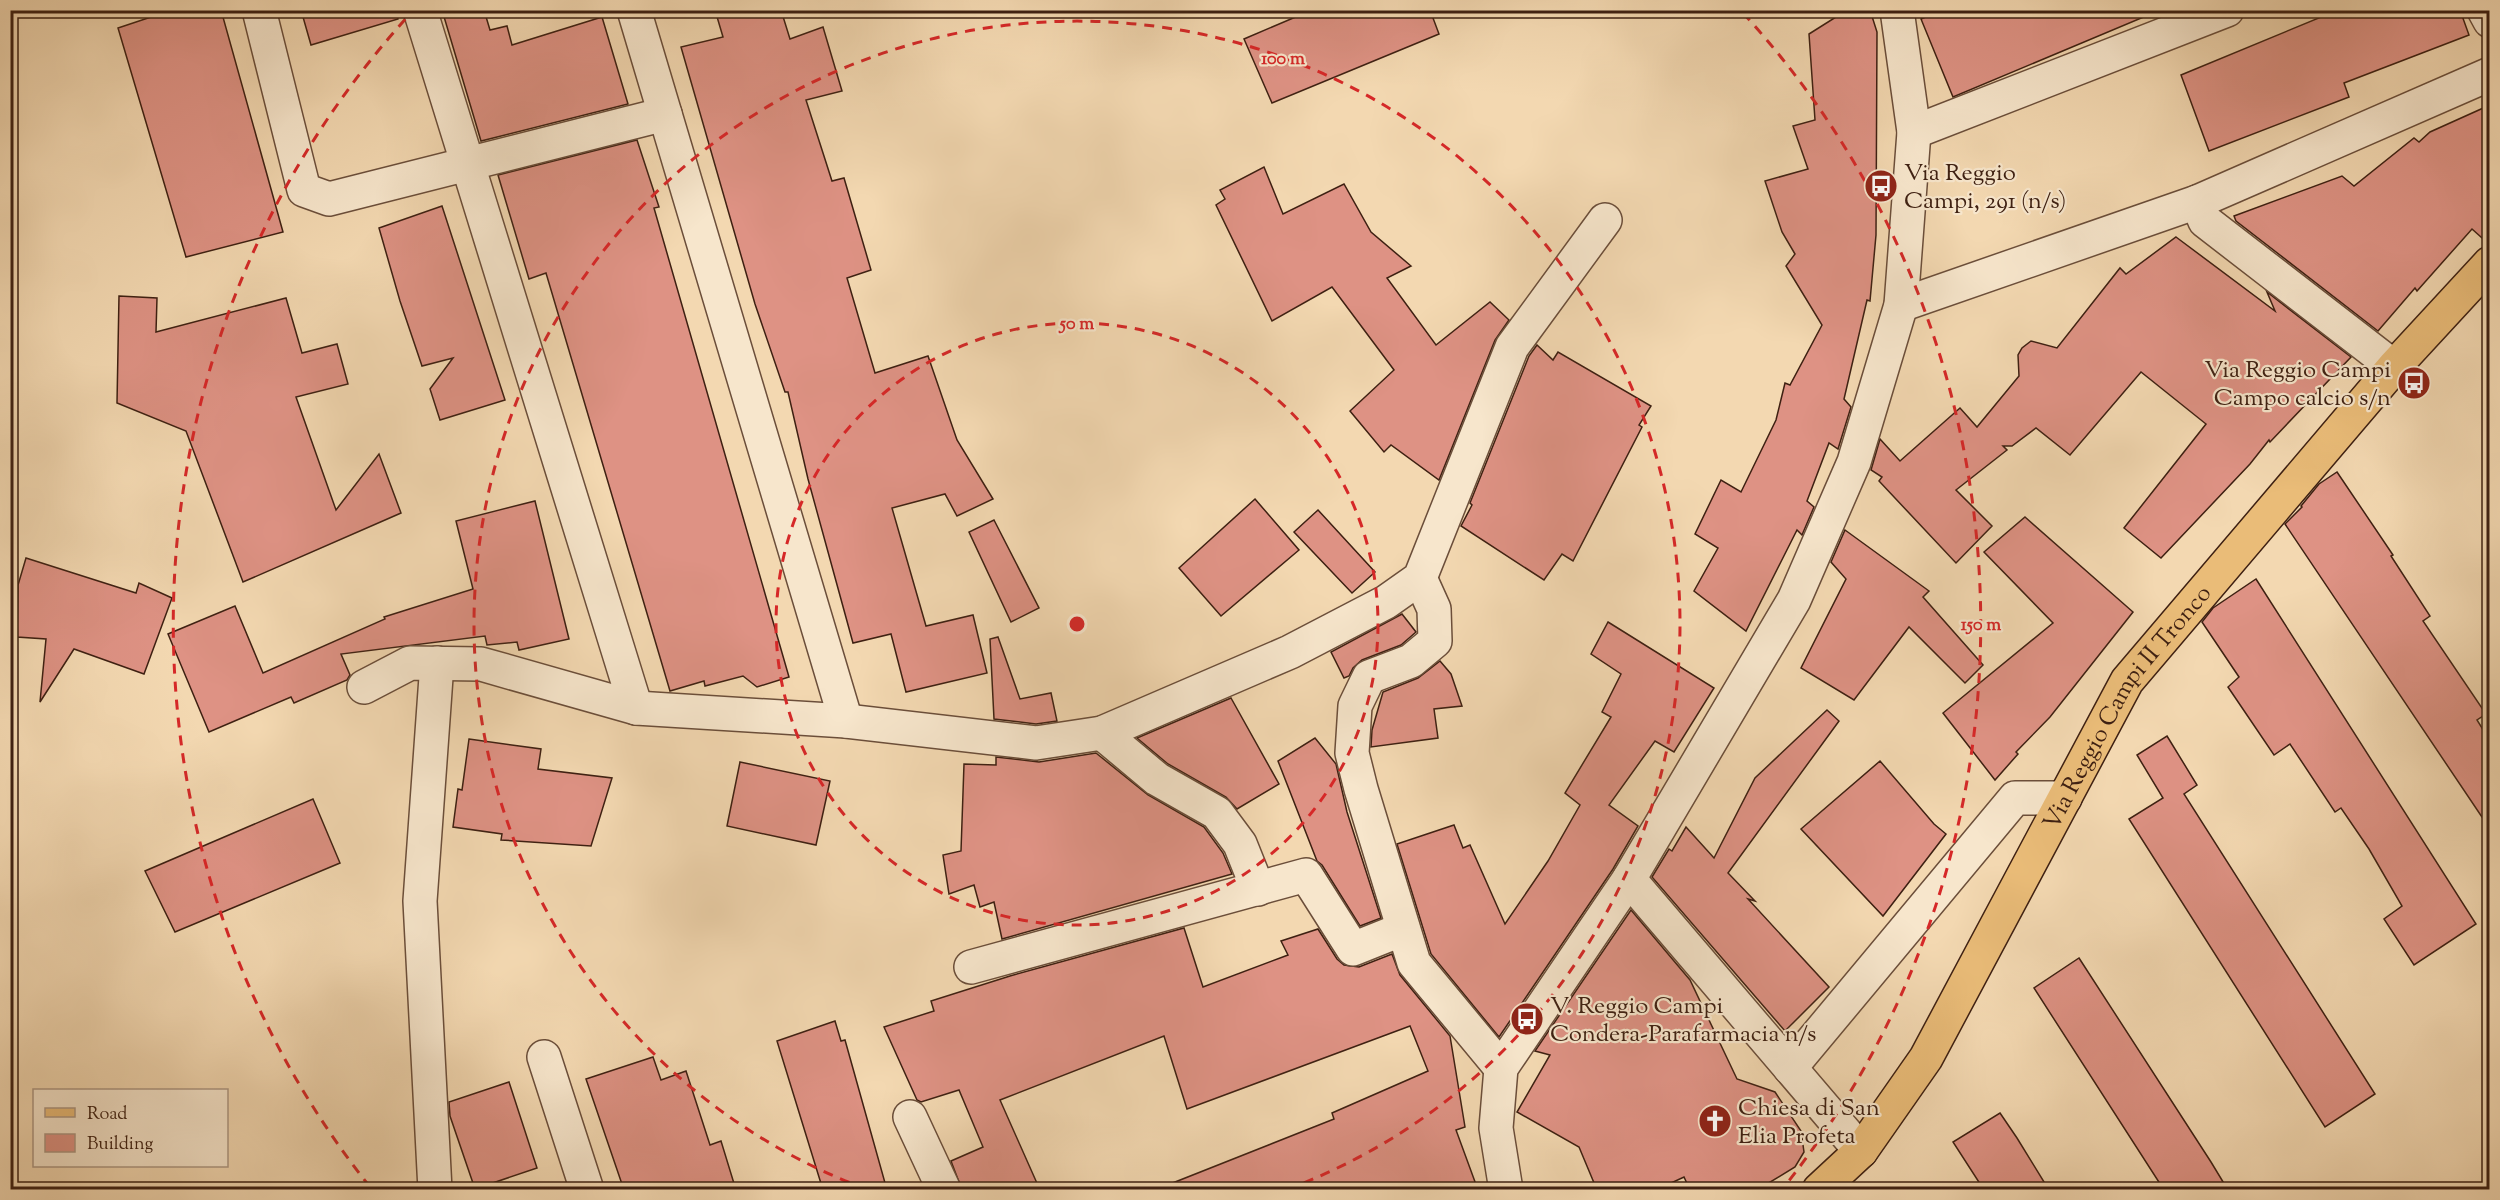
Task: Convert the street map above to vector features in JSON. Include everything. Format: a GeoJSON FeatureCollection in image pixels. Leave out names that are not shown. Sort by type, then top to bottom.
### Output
{"type":"FeatureCollection","features":[{"type":"Feature","properties":{"kind":"main road","name":"Via Reggio Campi II Tronco"},"geometry":{"type":"LineString","coordinates":[[1819,1190],[1861,1151],[1926,1058],[2127,681],[2394,366],[2490,263]]}},
{"type":"Feature","properties":{"kind":"street"},"geometry":{"type":"LineString","coordinates":[[259,10],[304,190],[329,199],[666,114]]}},
{"type":"Feature","properties":{"kind":"street"},"geometry":{"type":"LineString","coordinates":[[420,10],[466,165],[636,708]]}},
{"type":"Feature","properties":{"kind":"street"},"geometry":{"type":"LineString","coordinates":[[634,10],[846,721]]}},
{"type":"Feature","properties":{"kind":"street"},"geometry":{"type":"LineString","coordinates":[[1506,1190],[1496,1128],[1501,1068],[1629,879],[1794,600],[1854,462],[1901,304],[1914,132],[1897,10]]}},
{"type":"Feature","properties":{"kind":"street"},"geometry":{"type":"LineString","coordinates":[[1914,132],[2227,10]]}},
{"type":"Feature","properties":{"kind":"street"},"geometry":{"type":"LineString","coordinates":[[2484,10],[2490,21]]}},
{"type":"Feature","properties":{"kind":"street"},"geometry":{"type":"LineString","coordinates":[[1901,304],[2197,202],[2490,74]]}},
{"type":"Feature","properties":{"kind":"street"},"geometry":{"type":"LineString","coordinates":[[2197,202],[2205,221],[2394,366]]}},
{"type":"Feature","properties":{"kind":"street"},"geometry":{"type":"LineString","coordinates":[[364,687],[410,663],[481,664],[636,708],[846,721],[1036,742],[1102,733],[1290,652],[1386,602],[1420,578],[1512,347],[1605,220]]}},
{"type":"Feature","properties":{"kind":"street"},"geometry":{"type":"LineString","coordinates":[[1420,578],[1434,609],[1435,641],[1412,661],[1369,677],[1355,706],[1352,753],[1414,963],[1501,1068]]}},
{"type":"Feature","properties":{"kind":"street"},"geometry":{"type":"LineString","coordinates":[[435,1190],[420,901],[437,663]]}},
{"type":"Feature","properties":{"kind":"street"},"geometry":{"type":"LineString","coordinates":[[1102,733],[1156,779],[1217,813],[1240,844],[1258,889]]}},
{"type":"Feature","properties":{"kind":"street"},"geometry":{"type":"LineString","coordinates":[[1790,1068],[2015,798],[2065,798]]}},
{"type":"Feature","properties":{"kind":"street"},"geometry":{"type":"LineString","coordinates":[[971,967],[1306,875],[1353,949],[1403,929]]}},
{"type":"Feature","properties":{"kind":"street"},"geometry":{"type":"LineString","coordinates":[[1629,879],[1861,1151]]}},
{"type":"Feature","properties":{"kind":"street"},"geometry":{"type":"LineString","coordinates":[[544,1057],[586,1190]]}},
{"type":"Feature","properties":{"kind":"street"},"geometry":{"type":"LineString","coordinates":[[910,1116],[944,1190]]}},
{"type":"Feature","properties":{"kind":"building"},"geometry":{"type":"Polygon","coordinates":[[[172,10],[221,10],[283,232],[186,257],[118,28],[172,10]]]}},
{"type":"Feature","properties":{"kind":"building"},"geometry":{"type":"Polygon","coordinates":[[[301,10],[397,10],[398,19],[311,45],[301,10]]]}},
{"type":"Feature","properties":{"kind":"building"},"geometry":{"type":"Polygon","coordinates":[[[442,10],[484,10],[490,30],[507,26],[512,45],[602,17],[628,104],[481,141],[442,10]]]}},
{"type":"Feature","properties":{"kind":"building"},"geometry":{"type":"Polygon","coordinates":[[[715,10],[781,10],[790,39],[823,27],[842,91],[806,100],[832,181],[844,178],[871,270],[847,278],[875,373],[928,356],[957,440],[993,499],[957,516],[945,494],[892,508],[926,626],[973,615],[987,673],[906,692],[891,634],[853,643],[808,479],[788,392],[785,392],[755,304],[681,47],[723,37],[715,10]]]}},
{"type":"Feature","properties":{"kind":"building"},"geometry":{"type":"Polygon","coordinates":[[[1312,10],[1430,10],[1439,34],[1272,103],[1244,39],[1312,10]]]}},
{"type":"Feature","properties":{"kind":"building"},"geometry":{"type":"Polygon","coordinates":[[[1847,10],[1870,10],[1877,32],[1876,235],[1870,301],[1867,300],[1844,399],[1851,407],[1838,449],[1829,443],[1807,501],[1814,507],[1802,535],[1797,530],[1746,631],[1694,591],[1718,548],[1695,534],[1721,480],[1741,492],[1776,420],[1785,383],[1790,385],[1822,325],[1786,266],[1795,254],[1782,232],[1765,181],[1808,169],[1793,126],[1815,120],[1809,34],[1847,10]]]}},
{"type":"Feature","properties":{"kind":"building"},"geometry":{"type":"Polygon","coordinates":[[[1942,10],[2158,11],[1953,97],[1921,19],[1942,10]]]}},
{"type":"Feature","properties":{"kind":"building"},"geometry":{"type":"Polygon","coordinates":[[[2338,10],[2460,10],[2469,35],[2344,83],[2349,97],[2209,151],[2181,75],[2338,10]]]}},
{"type":"Feature","properties":{"kind":"building"},"geometry":{"type":"Polygon","coordinates":[[[2490,105],[2490,245],[2472,229],[2417,291],[2415,288],[2378,331],[2236,221],[2234,216],[2342,176],[2354,186],[2414,138],[2419,142],[2430,132],[2490,105]]]}},
{"type":"Feature","properties":{"kind":"building"},"geometry":{"type":"Polygon","coordinates":[[[637,140],[659,207],[654,208],[789,677],[757,687],[743,676],[705,686],[704,681],[670,691],[546,273],[529,279],[498,175],[637,140]]]}},
{"type":"Feature","properties":{"kind":"building"},"geometry":{"type":"Polygon","coordinates":[[[1264,167],[1283,214],[1344,184],[1371,232],[1411,266],[1387,278],[1436,345],[1490,302],[1509,320],[1495,340],[1439,480],[1391,445],[1384,452],[1350,411],[1394,370],[1332,287],[1272,321],[1216,205],[1225,199],[1220,190],[1264,167]]]}},
{"type":"Feature","properties":{"kind":"building"},"geometry":{"type":"Polygon","coordinates":[[[442,206],[505,400],[440,420],[430,389],[453,358],[422,366],[379,228],[442,206]]]}},
{"type":"Feature","properties":{"kind":"building"},"geometry":{"type":"Polygon","coordinates":[[[2176,237],[2275,311],[2267,292],[2351,357],[2270,442],[2269,440],[2250,464],[2161,558],[2124,528],[2206,424],[2141,372],[2070,455],[2036,428],[2012,446],[2003,446],[2007,450],[1956,490],[1992,526],[1956,563],[1879,481],[1882,477],[1871,470],[1880,439],[1900,461],[1960,408],[1977,427],[2019,376],[2018,355],[2022,348],[2031,341],[2057,348],[2120,268],[2126,274],[2176,237]]]}},
{"type":"Feature","properties":{"kind":"building"},"geometry":{"type":"Polygon","coordinates":[[[119,296],[157,298],[156,332],[286,298],[302,353],[337,344],[348,384],[296,397],[336,510],[379,454],[401,513],[243,582],[186,431],[117,403],[119,296]]]}},
{"type":"Feature","properties":{"kind":"building"},"geometry":{"type":"Polygon","coordinates":[[[1537,345],[1553,360],[1558,352],[1651,406],[1639,425],[1642,427],[1573,561],[1562,554],[1544,580],[1461,526],[1472,505],[1470,503],[1529,356],[1537,345]]]}},
{"type":"Feature","properties":{"kind":"building"},"geometry":{"type":"Polygon","coordinates":[[[2337,472],[2393,555],[2391,556],[2430,616],[2423,621],[2486,714],[2477,720],[2490,741],[2490,829],[2285,524],[2302,507],[2319,484],[2337,472]]]}},
{"type":"Feature","properties":{"kind":"building"},"geometry":{"type":"Polygon","coordinates":[[[1255,499],[1299,550],[1221,616],[1179,568],[1255,499]]]}},
{"type":"Feature","properties":{"kind":"building"},"geometry":{"type":"Polygon","coordinates":[[[535,501],[569,639],[519,650],[517,642],[487,645],[485,636],[341,654],[350,675],[347,680],[294,703],[291,697],[209,732],[168,634],[235,606],[263,673],[385,619],[384,617],[473,589],[456,521],[535,501]]]}},
{"type":"Feature","properties":{"kind":"building"},"geometry":{"type":"Polygon","coordinates":[[[1318,510],[1375,572],[1352,593],[1294,532],[1318,510]]]}},
{"type":"Feature","properties":{"kind":"building"},"geometry":{"type":"Polygon","coordinates":[[[2025,517],[2133,612],[2050,717],[2016,752],[2018,754],[1995,780],[1943,713],[2053,623],[1984,552],[2025,517]]]}},
{"type":"Feature","properties":{"kind":"building"},"geometry":{"type":"Polygon","coordinates":[[[994,520],[1039,608],[1011,622],[969,532],[994,520]]]}},
{"type":"Feature","properties":{"kind":"building"},"geometry":{"type":"Polygon","coordinates":[[[1845,530],[1929,591],[1923,597],[1983,665],[1965,683],[1909,627],[1854,700],[1801,668],[1846,579],[1831,562],[1845,530]]]}},
{"type":"Feature","properties":{"kind":"building"},"geometry":{"type":"Polygon","coordinates":[[[26,558],[136,593],[139,583],[172,598],[144,674],[74,649],[40,702],[46,639],[17,637],[18,585],[26,558]]]}},
{"type":"Feature","properties":{"kind":"building"},"geometry":{"type":"Polygon","coordinates":[[[2256,579],[2476,924],[2414,965],[2384,919],[2402,906],[2369,849],[2341,808],[2335,812],[2290,744],[2274,755],[2228,687],[2239,677],[2202,622],[2213,608],[2256,579]]]}},
{"type":"Feature","properties":{"kind":"building"},"geometry":{"type":"Polygon","coordinates":[[[1402,614],[1416,632],[1401,645],[1362,660],[1353,668],[1349,676],[1344,678],[1331,652],[1402,614]]]}},
{"type":"Feature","properties":{"kind":"building"},"geometry":{"type":"Polygon","coordinates":[[[1608,622],[1714,688],[1674,752],[1655,741],[1609,805],[1638,826],[1613,869],[1499,1037],[1431,954],[1397,844],[1454,825],[1463,848],[1470,845],[1505,924],[1548,861],[1580,805],[1565,793],[1611,717],[1602,712],[1621,674],[1591,654],[1608,622]]]}},
{"type":"Feature","properties":{"kind":"building"},"geometry":{"type":"Polygon","coordinates":[[[998,637],[1020,699],[1051,693],[1057,721],[1036,724],[994,719],[990,639],[998,637]]]}},
{"type":"Feature","properties":{"kind":"building"},"geometry":{"type":"Polygon","coordinates":[[[1440,661],[1451,674],[1462,706],[1434,709],[1438,738],[1371,747],[1372,730],[1383,692],[1418,678],[1440,661]]]}},
{"type":"Feature","properties":{"kind":"building"},"geometry":{"type":"Polygon","coordinates":[[[1231,698],[1279,784],[1237,809],[1226,797],[1168,764],[1137,738],[1231,698]]]}},
{"type":"Feature","properties":{"kind":"building"},"geometry":{"type":"Polygon","coordinates":[[[1827,710],[1839,721],[1728,873],[1755,901],[1748,899],[1829,987],[1785,1031],[1652,877],[1669,849],[1672,851],[1686,827],[1714,858],[1755,778],[1827,710]]]}},
{"type":"Feature","properties":{"kind":"building"},"geometry":{"type":"Polygon","coordinates":[[[2167,736],[2197,785],[2184,794],[2375,1094],[2325,1127],[2129,819],[2163,798],[2137,755],[2167,736]]]}},
{"type":"Feature","properties":{"kind":"building"},"geometry":{"type":"Polygon","coordinates":[[[1315,738],[1336,764],[1347,812],[1381,918],[1360,926],[1322,865],[1317,861],[1278,761],[1315,738]]]}},
{"type":"Feature","properties":{"kind":"building"},"geometry":{"type":"Polygon","coordinates":[[[469,739],[541,749],[538,769],[612,778],[591,846],[501,840],[502,834],[453,827],[458,789],[462,790],[469,739]]]}},
{"type":"Feature","properties":{"kind":"building"},"geometry":{"type":"Polygon","coordinates":[[[1096,753],[1148,795],[1204,827],[1223,853],[1232,874],[1002,939],[994,902],[980,907],[974,885],[949,894],[943,855],[961,851],[964,764],[996,765],[996,757],[1039,762],[1096,753]]]}},
{"type":"Feature","properties":{"kind":"building"},"geometry":{"type":"Polygon","coordinates":[[[1880,761],[1934,824],[1946,834],[1883,916],[1801,829],[1880,761]]]}},
{"type":"Feature","properties":{"kind":"building"},"geometry":{"type":"Polygon","coordinates":[[[740,762],[830,781],[816,845],[727,826],[740,762]]]}},
{"type":"Feature","properties":{"kind":"building"},"geometry":{"type":"Polygon","coordinates":[[[313,799],[340,863],[175,932],[145,871],[313,799]]]}},
{"type":"Feature","properties":{"kind":"building"},"geometry":{"type":"Polygon","coordinates":[[[1631,910],[1690,980],[1737,1079],[1775,1092],[1801,1131],[1804,1152],[1795,1167],[1757,1190],[1690,1190],[1684,1177],[1656,1190],[1597,1190],[1579,1147],[1517,1112],[1550,1055],[1535,1051],[1631,910]]]}},
{"type":"Feature","properties":{"kind":"building"},"geometry":{"type":"Polygon","coordinates":[[[1184,928],[1203,987],[1288,955],[1281,941],[1318,929],[1337,959],[1344,965],[1359,967],[1392,954],[1400,975],[1450,1036],[1465,1127],[1456,1130],[1478,1190],[1161,1190],[1160,1188],[1334,1119],[1332,1113],[1428,1071],[1410,1026],[1187,1109],[1164,1036],[1000,1100],[1040,1190],[962,1190],[951,1161],[983,1147],[959,1090],[921,1102],[917,1100],[884,1027],[934,1011],[931,1001],[1010,976],[1184,928]]]}},
{"type":"Feature","properties":{"kind":"building"},"geometry":{"type":"Polygon","coordinates":[[[2079,958],[2228,1190],[2164,1190],[2034,988],[2079,958]]]}},
{"type":"Feature","properties":{"kind":"building"},"geometry":{"type":"Polygon","coordinates":[[[835,1021],[841,1041],[845,1040],[887,1190],[823,1190],[777,1041],[835,1021]]]}},
{"type":"Feature","properties":{"kind":"building"},"geometry":{"type":"Polygon","coordinates":[[[653,1057],[661,1080],[686,1071],[710,1145],[721,1141],[736,1190],[624,1190],[586,1079],[653,1057]]]}},
{"type":"Feature","properties":{"kind":"building"},"geometry":{"type":"Polygon","coordinates":[[[509,1082],[537,1168],[475,1189],[450,1116],[449,1102],[509,1082]]]}},
{"type":"Feature","properties":{"kind":"building"},"geometry":{"type":"Polygon","coordinates":[[[2000,1113],[2049,1190],[1984,1190],[1953,1142],[2000,1113]]]}},
{"type":"Feature","properties":{"kind":"place","name":"Via Reggio Campi, 291 (n/s)"},"geometry":{"type":"Point","coordinates":[1881,186]}},
{"type":"Feature","properties":{"kind":"place","name":"Via Reggio Campi Campo calcio s/n"},"geometry":{"type":"Point","coordinates":[2414,383]}},
{"type":"Feature","properties":{"kind":"place","name":"V. Reggio Campi Condera-Parafarmacia n/s"},"geometry":{"type":"Point","coordinates":[1527,1019]}},
{"type":"Feature","properties":{"kind":"place","name":"Chiesa di San Elia Profeta"},"geometry":{"type":"Point","coordinates":[1715,1121]}}]}
